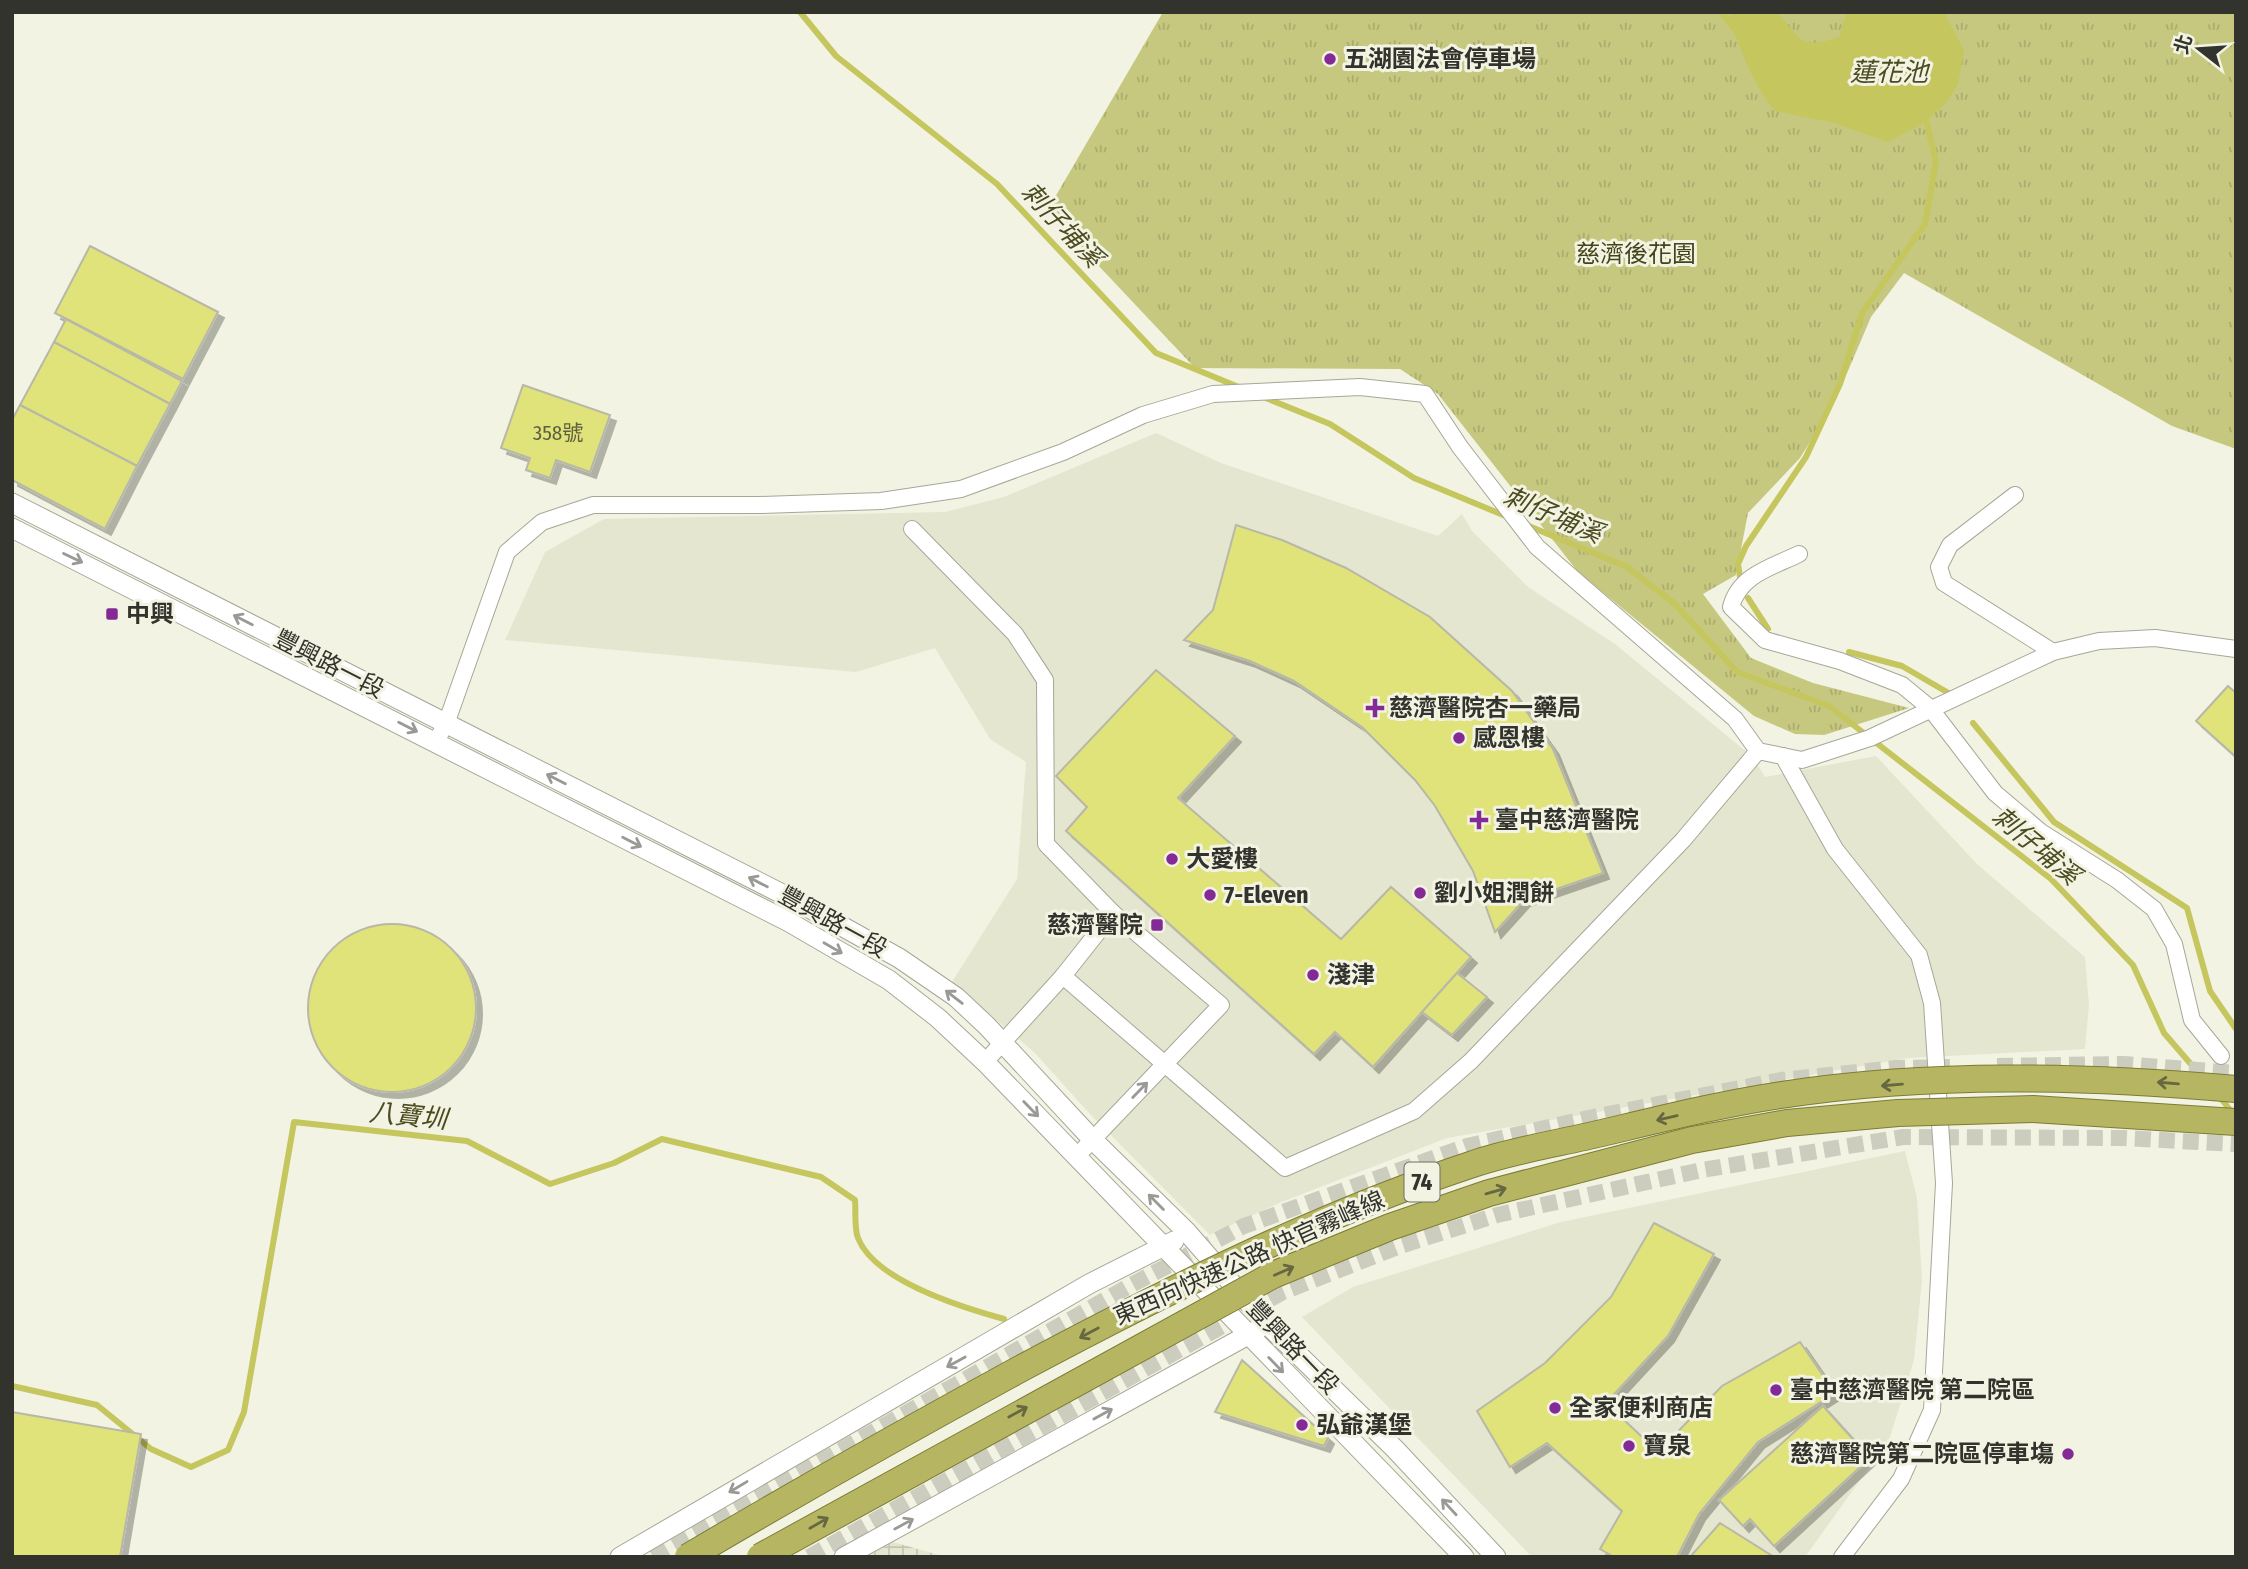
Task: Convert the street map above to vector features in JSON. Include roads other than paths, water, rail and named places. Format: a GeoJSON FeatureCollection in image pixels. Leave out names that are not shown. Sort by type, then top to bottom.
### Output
{"type":"FeatureCollection","features":[{"type":"Feature","properties":{"kind":"highway","name":"東西向快速公路 快官霧峰線"},"geometry":{"type":"LineString","coordinates":[[688,1557],[849,1462],[1140,1305],[1377,1199],[1477,1162],[1686,1113],[1795,1094],[2030,1077],[2131,1080],[2236,1089]]}},
{"type":"Feature","properties":{"kind":"highway","name":"東西向快速公路 快官霧峰線"},"geometry":{"type":"LineString","coordinates":[[760,1557],[1123,1355],[1273,1275],[1390,1227],[1489,1193],[1692,1140],[1787,1123],[1899,1113],[2033,1109],[2236,1122]]}},
{"type":"Feature","properties":{"kind":"street"},"geometry":{"type":"LineString","coordinates":[[441,733],[507,552],[542,522],[593,505],[760,505],[881,501],[961,489],[1063,452],[1143,415],[1213,394],[1360,387],[1425,394],[1460,447],[1537,547],[1735,719],[1758,751],[1802,760],[1870,738],[2053,652],[2099,641],[2155,638],[2236,649]]}},
{"type":"Feature","properties":{"kind":"street"},"geometry":{"type":"LineString","coordinates":[[2015,495],[1950,545],[1939,567],[1944,583],[2053,652]]}},
{"type":"Feature","properties":{"kind":"street","name":"豐興路一段"},"geometry":{"type":"LineString","coordinates":[[12,503],[789,922],[889,980],[985,1062],[1464,1557]]}},
{"type":"Feature","properties":{"kind":"street","name":"豐興路一段"},"geometry":{"type":"LineString","coordinates":[[12,528],[802,904],[899,958],[956,997],[1093,1140],[1186,1231],[1268,1325],[1395,1449],[1496,1557]]}},
{"type":"Feature","properties":{"kind":"street"},"geometry":{"type":"LineString","coordinates":[[912,529],[1015,634],[1045,680],[1046,845],[1113,913],[1220,1005],[1077,1156]]}},
{"type":"Feature","properties":{"kind":"street"},"geometry":{"type":"LineString","coordinates":[[1799,554],[1746,580],[1735,592],[1731,607],[1765,640],[1840,661],[1902,685],[1930,708],[1995,793],[2041,832],[2117,880],[2154,909],[2174,944],[2192,1020],[2221,1056]]}},
{"type":"Feature","properties":{"kind":"street"},"geometry":{"type":"LineString","coordinates":[[1063,976],[1285,1168],[1414,1111],[1471,1061],[1684,840],[1758,751]]}},
{"type":"Feature","properties":{"kind":"street"},"geometry":{"type":"LineString","coordinates":[[1783,756],[1835,849],[1919,955],[1932,1003],[1944,1183],[1932,1410],[1901,1479],[1842,1557]]}},
{"type":"Feature","properties":{"kind":"street"},"geometry":{"type":"LineString","coordinates":[[985,1062],[1063,976],[1113,913]]}},
{"type":"Feature","properties":{"kind":"street"},"geometry":{"type":"LineString","coordinates":[[621,1557],[1089,1284],[1164,1248],[1186,1231]]}},
{"type":"Feature","properties":{"kind":"street"},"geometry":{"type":"LineString","coordinates":[[844,1557],[1268,1325]]}},
{"type":"Feature","properties":{"kind":"water","name":"蓮花池"},"geometry":{"type":"Polygon","coordinates":[[[1737,12],[1776,12],[1802,40],[1815,43],[1839,37],[1847,12],[1944,12],[1964,50],[1958,84],[1946,103],[1924,123],[1888,142],[1834,123],[1775,111],[1753,76],[1727,17],[1737,12]]]}},
{"type":"Feature","properties":{"kind":"waterway","name":"刺仔埔溪"},"geometry":{"type":"LineString","coordinates":[[800,12],[836,56],[997,184],[1156,353],[1241,388]]}},
{"type":"Feature","properties":{"kind":"waterway"},"geometry":{"type":"LineString","coordinates":[[1721,12],[1735,30]]}},
{"type":"Feature","properties":{"kind":"waterway"},"geometry":{"type":"LineString","coordinates":[[1741,583],[1738,564],[1746,546],[1806,457],[1840,384],[1862,313],[1925,224],[1936,161],[1925,116]]}},
{"type":"Feature","properties":{"kind":"waterway","name":"刺仔埔溪"},"geometry":{"type":"LineString","coordinates":[[1261,396],[1330,424],[1414,478],[1508,517]]}},
{"type":"Feature","properties":{"kind":"waterway","name":"刺仔埔溪"},"geometry":{"type":"LineString","coordinates":[[1524,524],[1627,567],[1675,604],[1737,672],[1829,706],[2051,879],[2133,965],[2164,1033],[2202,1077]]}},
{"type":"Feature","properties":{"kind":"waterway"},"geometry":{"type":"LineString","coordinates":[[1748,598],[1768,629]]}},
{"type":"Feature","properties":{"kind":"waterway"},"geometry":{"type":"LineString","coordinates":[[1849,652],[1902,666],[1952,695]]}},
{"type":"Feature","properties":{"kind":"waterway"},"geometry":{"type":"LineString","coordinates":[[1973,723],[2054,822],[2187,908],[2210,991],[2236,1029]]}},
{"type":"Feature","properties":{"kind":"waterway","name":"刺仔埔溪"},"geometry":{"type":"LineString","coordinates":[[2219,1096],[2234,1115]]}},
{"type":"Feature","properties":{"kind":"waterway","name":"八寶圳"},"geometry":{"type":"LineString","coordinates":[[12,1386],[97,1405],[151,1449],[191,1467],[228,1450],[244,1412],[294,1122],[467,1141],[550,1184],[614,1163],[662,1139],[821,1177],[855,1200],[858,1238],[882,1267],[901,1280],[945,1300],[1004,1319]]}},
{"type":"Feature","properties":{"kind":"tunnel"},"geometry":{"type":"LineString","coordinates":[[1997,1066],[2124,1064],[2236,1073]]}},
{"type":"Feature","properties":{"kind":"tunnel"},"geometry":{"type":"LineString","coordinates":[[653,1557],[1131,1285],[1244,1226],[1467,1146],[1593,1117],[1781,1080],[1895,1068],[1950,1067]]}},
{"type":"Feature","properties":{"kind":"tunnel"},"geometry":{"type":"LineString","coordinates":[[809,1557],[1283,1292],[1400,1246],[1497,1215],[1702,1170],[1903,1137],[2124,1138],[2236,1144]]}},
{"type":"Feature","properties":{"kind":"place","name":"五湖園法會停車場"},"geometry":{"type":"Point","coordinates":[1330,59]}},
{"type":"Feature","properties":{"kind":"place","name":"中興"},"geometry":{"type":"Point","coordinates":[112,614]}},
{"type":"Feature","properties":{"kind":"place","name":"慈濟醫院杏一藥局"},"geometry":{"type":"Point","coordinates":[1375,708]}},
{"type":"Feature","properties":{"kind":"place","name":"感恩樓"},"geometry":{"type":"Point","coordinates":[1459,738]}},
{"type":"Feature","properties":{"kind":"place","name":"臺中慈濟醫院"},"geometry":{"type":"Point","coordinates":[1479,820]}},
{"type":"Feature","properties":{"kind":"place","name":"大愛樓"},"geometry":{"type":"Point","coordinates":[1172,859]}},
{"type":"Feature","properties":{"kind":"place","name":"劉小姐潤餅"},"geometry":{"type":"Point","coordinates":[1420,893]}},
{"type":"Feature","properties":{"kind":"place","name":"7-Eleven"},"geometry":{"type":"Point","coordinates":[1210,895]}},
{"type":"Feature","properties":{"kind":"place","name":"慈濟醫院"},"geometry":{"type":"Point","coordinates":[1157,925]}},
{"type":"Feature","properties":{"kind":"place","name":"淺津"},"geometry":{"type":"Point","coordinates":[1313,975]}},
{"type":"Feature","properties":{"kind":"place","name":"臺中慈濟醫院 第二院區"},"geometry":{"type":"Point","coordinates":[1776,1390]}},
{"type":"Feature","properties":{"kind":"place","name":"全家便利商店"},"geometry":{"type":"Point","coordinates":[1555,1408]}},
{"type":"Feature","properties":{"kind":"place","name":"弘爺漢堡"},"geometry":{"type":"Point","coordinates":[1302,1425]}},
{"type":"Feature","properties":{"kind":"place","name":"寶泉"},"geometry":{"type":"Point","coordinates":[1629,1446]}},
{"type":"Feature","properties":{"kind":"place","name":"慈濟醫院第二院區停車塲"},"geometry":{"type":"Point","coordinates":[2068,1454]}},
{"type":"Feature","properties":{"kind":"park label","name":"慈濟後花園"},"geometry":{"type":"Point","coordinates":[1636,254]}}]}
